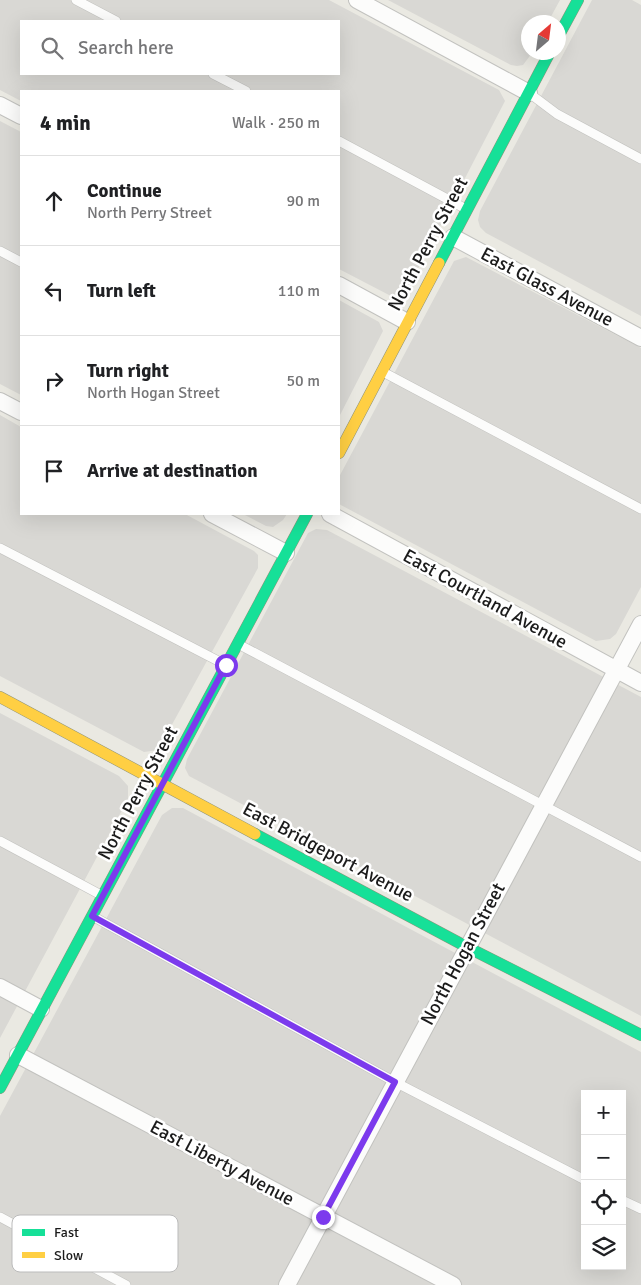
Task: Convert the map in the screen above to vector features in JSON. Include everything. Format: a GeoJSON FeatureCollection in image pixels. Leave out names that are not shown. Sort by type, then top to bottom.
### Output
{"type":"FeatureCollection","features":[{"type":"Feature","properties":{"kind":"street"},"geometry":{"type":"LineString","coordinates":[[357,0],[529,93]]}},
{"type":"Feature","properties":{"kind":"street"},"geometry":{"type":"LineString","coordinates":[[566,22],[578,0]]}},
{"type":"Feature","properties":{"kind":"street","name":"North Perry Street"},"geometry":{"type":"LineString","coordinates":[[340,448],[343,432],[382,371],[546,60]]}},
{"type":"Feature","properties":{"kind":"street"},"geometry":{"type":"LineString","coordinates":[[0,105],[20,115]]}},
{"type":"Feature","properties":{"kind":"street","name":"East Glass Avenue"},"geometry":{"type":"LineString","coordinates":[[453,237],[641,338]]}},
{"type":"Feature","properties":{"kind":"street"},"geometry":{"type":"LineString","coordinates":[[340,286],[407,322]]}},
{"type":"Feature","properties":{"kind":"street"},"geometry":{"type":"LineString","coordinates":[[0,401],[20,411]]}},
{"type":"Feature","properties":{"kind":"street"},"geometry":{"type":"LineString","coordinates":[[214,515],[286,553]]}},
{"type":"Feature","properties":{"kind":"street","name":"North Perry Street"},"geometry":{"type":"LineString","coordinates":[[0,1088],[306,515]]}},
{"type":"Feature","properties":{"kind":"street","name":"East Courtland Avenue"},"geometry":{"type":"LineString","coordinates":[[332,515],[641,684]]}},
{"type":"Feature","properties":{"kind":"street","name":"North Hogan Street"},"geometry":{"type":"LineString","coordinates":[[286,1285],[641,624]]}},
{"type":"Feature","properties":{"kind":"street","name":"East Bridgeport Avenue"},"geometry":{"type":"LineString","coordinates":[[0,697],[467,947],[641,1035]]}},
{"type":"Feature","properties":{"kind":"street"},"geometry":{"type":"LineString","coordinates":[[0,987],[41,1009]]}},
{"type":"Feature","properties":{"kind":"street","name":"East Liberty Avenue"},"geometry":{"type":"LineString","coordinates":[[18,1054],[453,1285]]}},
{"type":"Feature","properties":{"kind":"lane"},"geometry":{"type":"LineString","coordinates":[[76,0],[114,20]]}},
{"type":"Feature","properties":{"kind":"lane"},"geometry":{"type":"LineString","coordinates":[[216,75],[244,90]]}},
{"type":"Feature","properties":{"kind":"lane"},"geometry":{"type":"LineString","coordinates":[[529,93],[557,114],[641,159]]}},
{"type":"Feature","properties":{"kind":"lane"},"geometry":{"type":"LineString","coordinates":[[340,142],[466,209]]}},
{"type":"Feature","properties":{"kind":"lane"},"geometry":{"type":"LineString","coordinates":[[0,251],[20,261]]}},
{"type":"Feature","properties":{"kind":"lane"},"geometry":{"type":"LineString","coordinates":[[382,371],[641,509]]}},
{"type":"Feature","properties":{"kind":"lane"},"geometry":{"type":"LineString","coordinates":[[0,548],[226,665]]}},
{"type":"Feature","properties":{"kind":"lane"},"geometry":{"type":"LineString","coordinates":[[238,644],[641,857]]}},
{"type":"Feature","properties":{"kind":"lane"},"geometry":{"type":"LineString","coordinates":[[0,841],[104,896]]}},
{"type":"Feature","properties":{"kind":"lane"},"geometry":{"type":"LineString","coordinates":[[92,916],[395,1082],[581,1178]]}},
{"type":"Feature","properties":{"kind":"lane"},"geometry":{"type":"LineString","coordinates":[[626,1202],[641,1209]]}},
{"type":"Feature","properties":{"kind":"lane"},"geometry":{"type":"LineString","coordinates":[[0,1217],[12,1223]]}},
{"type":"Feature","properties":{"kind":"lane"},"geometry":{"type":"LineString","coordinates":[[102,1272],[126,1285]]}},
{"type":"Feature","properties":{"kind":"shaded area"},"geometry":{"type":"Polygon","coordinates":[[[0,0],[329,0],[499,90],[505,101],[406,292],[397,297],[389,295],[340,270],[340,90],[20,90],[20,100],[0,90],[0,0]]]}},
{"type":"Feature","properties":{"kind":"shaded area"},"geometry":{"type":"Polygon","coordinates":[[[388,0],[560,0],[552,15],[521,15],[521,60],[527,60],[523,65],[511,65],[388,0]]]}},
{"type":"Feature","properties":{"kind":"shaded area"},"geometry":{"type":"Polygon","coordinates":[[[592,0],[632,0],[641,5],[641,316],[486,233],[480,227],[478,220],[480,211],[560,60],[566,60],[566,49],[592,0]]]}},
{"type":"Feature","properties":{"kind":"shaded area"},"geometry":{"type":"Polygon","coordinates":[[[0,121],[20,131],[20,394],[0,384],[0,121]]]}},
{"type":"Feature","properties":{"kind":"shaded area"},"geometry":{"type":"Polygon","coordinates":[[[466,257],[641,348],[641,587],[616,634],[610,639],[596,641],[340,505],[340,475],[454,261],[466,257]]]}},
{"type":"Feature","properties":{"kind":"shaded area"},"geometry":{"type":"Polygon","coordinates":[[[340,301],[379,322],[383,331],[340,415],[340,301]]]}},
{"type":"Feature","properties":{"kind":"shaded area"},"geometry":{"type":"Polygon","coordinates":[[[0,415],[20,426],[20,515],[187,515],[254,551],[258,555],[258,568],[158,750],[144,752],[0,676],[0,415]]]}},
{"type":"Feature","properties":{"kind":"shaded area"},"geometry":{"type":"Polygon","coordinates":[[[245,515],[286,515],[273,527],[266,526],[245,515]]]}},
{"type":"Feature","properties":{"kind":"shaded area"},"geometry":{"type":"Polygon","coordinates":[[[316,529],[327,530],[641,697],[641,1016],[189,776],[185,768],[187,759],[308,533],[316,529]]]}},
{"type":"Feature","properties":{"kind":"shaded area"},"geometry":{"type":"Polygon","coordinates":[[[0,713],[119,776],[128,786],[128,799],[0,1038],[0,713]]]}},
{"type":"Feature","properties":{"kind":"shaded area"},"geometry":{"type":"Polygon","coordinates":[[[172,808],[183,808],[641,1052],[641,1285],[0,1285],[0,1116],[162,815],[172,808]]]}},
{"type":"Feature","properties":{"kind":"traffic: fast"},"geometry":{"type":"LineString","coordinates":[[566,22],[578,0]]}},
{"type":"Feature","properties":{"kind":"traffic: fast"},"geometry":{"type":"LineString","coordinates":[[439,263],[546,60]]}},
{"type":"Feature","properties":{"kind":"traffic: fast"},"geometry":{"type":"LineString","coordinates":[[0,1088],[306,515]]}},
{"type":"Feature","properties":{"kind":"traffic: fast"},"geometry":{"type":"LineString","coordinates":[[255,834],[467,947],[641,1035]]}},
{"type":"Feature","properties":{"kind":"traffic: slow"},"geometry":{"type":"LineString","coordinates":[[340,451],[439,263]]}},
{"type":"Feature","properties":{"kind":"traffic: slow"},"geometry":{"type":"LineString","coordinates":[[0,697],[255,834]]}},
{"type":"Feature","properties":{"kind":"route"},"geometry":{"type":"LineString","coordinates":[[226,665],[92,916],[395,1082],[323,1217]]}}]}
